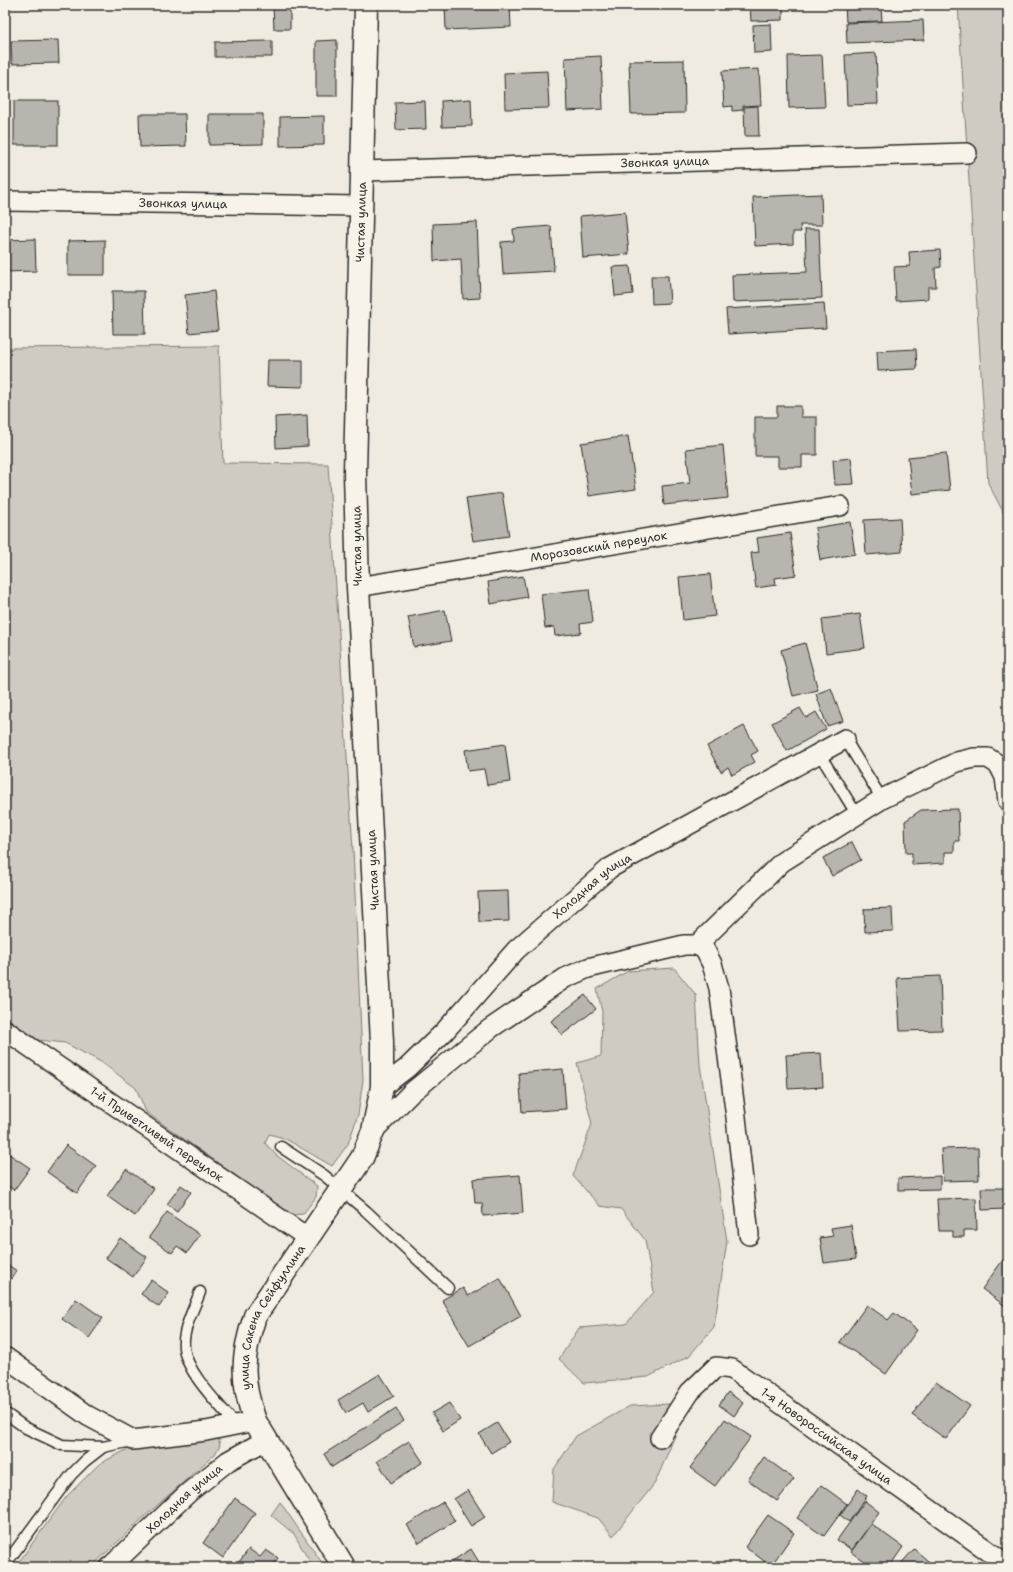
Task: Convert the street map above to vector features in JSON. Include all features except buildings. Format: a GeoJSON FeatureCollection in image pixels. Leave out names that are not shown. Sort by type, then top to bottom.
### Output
{"type":"FeatureCollection","features":[{"type":"Feature","properties":{"kind":"street","name":"Чистая улица"},"geometry":{"type":"LineString","coordinates":[[366,5],[364,171],[355,473],[358,587],[382,1042],[382,1087]]}},
{"type":"Feature","properties":{"kind":"street","name":"Звонкая улица"},"geometry":{"type":"LineString","coordinates":[[364,171],[967,153]]}},
{"type":"Feature","properties":{"kind":"street","name":"Звонкая улица"},"geometry":{"type":"LineString","coordinates":[[5,201],[362,206]]}},
{"type":"Feature","properties":{"kind":"street","name":"Морозовский переулок"},"geometry":{"type":"LineString","coordinates":[[358,587],[840,506]]}},
{"type":"Feature","properties":{"kind":"street","name":"Холодная улица"},"geometry":{"type":"LineString","coordinates":[[382,1087],[407,1068],[444,1032],[516,950],[610,868],[845,740]]}},
{"type":"Feature","properties":{"kind":"street"},"geometry":{"type":"LineString","coordinates":[[697,945],[782,862],[882,799],[957,762],[974,758],[988,758],[999,765],[1005,777],[1008,801]]}},
{"type":"Feature","properties":{"kind":"street"},"geometry":{"type":"LineString","coordinates":[[373,1130],[412,1092],[491,1028],[564,978],[588,968],[684,945],[697,945],[705,950],[712,964],[719,988],[736,1116],[749,1235]]}},
{"type":"Feature","properties":{"kind":"street","name":"1-й Приветливый переулок"},"geometry":{"type":"LineString","coordinates":[[5,1030],[308,1238]]}},
{"type":"Feature","properties":{"kind":"street","name":"улица Сакена Сейфуллина"},"geometry":{"type":"LineString","coordinates":[[344,1567],[252,1429],[244,1370],[246,1341],[255,1316],[362,1158],[373,1130],[382,1087]]}},
{"type":"Feature","properties":{"kind":"street"},"geometry":{"type":"LineString","coordinates":[[5,1357],[88,1416],[133,1440],[252,1429]]}},
{"type":"Feature","properties":{"kind":"street","name":"1-я Новороссийская улица"},"geometry":{"type":"LineString","coordinates":[[660,1438],[690,1392],[716,1368],[732,1369],[1008,1565]]}},
{"type":"Feature","properties":{"kind":"street","name":"Холодная улица"},"geometry":{"type":"LineString","coordinates":[[110,1567],[188,1493],[228,1461],[252,1429]]}},
{"type":"Feature","properties":{"kind":"lane"},"geometry":{"type":"LineString","coordinates":[[845,740],[882,799]]}},
{"type":"Feature","properties":{"kind":"lane"},"geometry":{"type":"LineString","coordinates":[[819,753],[858,815]]}},
{"type":"Feature","properties":{"kind":"lane"},"geometry":{"type":"LineString","coordinates":[[282,1146],[325,1176],[366,1211],[448,1288]]}},
{"type":"Feature","properties":{"kind":"lane"},"geometry":{"type":"LineString","coordinates":[[200,1292],[187,1325],[184,1348],[190,1367],[252,1429]]}},
{"type":"Feature","properties":{"kind":"lane"},"geometry":{"type":"LineString","coordinates":[[5,1413],[26,1428],[62,1445],[103,1447],[133,1440]]}},
{"type":"Feature","properties":{"kind":"lane"},"geometry":{"type":"LineString","coordinates":[[5,1565],[71,1475],[85,1460],[103,1447]]}},
{"type":"Feature","properties":{"kind":"shaded area"},"geometry":{"type":"Polygon","coordinates":[[[958,5],[1008,5],[1008,521],[988,483],[958,5]]]}},
{"type":"Feature","properties":{"kind":"shaded area"},"geometry":{"type":"Polygon","coordinates":[[[219,346],[223,463],[328,464],[353,849],[363,1080],[358,1115],[348,1144],[332,1166],[284,1138],[269,1134],[265,1143],[276,1155],[317,1186],[316,1197],[303,1214],[291,1215],[146,1112],[136,1088],[101,1062],[65,1043],[38,1040],[5,1016],[5,348],[219,346]]]}},
{"type":"Feature","properties":{"kind":"shaded area"},"geometry":{"type":"Polygon","coordinates":[[[674,968],[696,995],[700,1065],[727,1241],[714,1327],[689,1356],[648,1377],[584,1383],[559,1359],[579,1328],[626,1324],[654,1292],[645,1240],[621,1209],[600,1206],[573,1176],[592,1124],[577,1063],[601,1056],[602,1012],[597,989],[628,971],[674,968]]]}},
{"type":"Feature","properties":{"kind":"shaded area"},"geometry":{"type":"Polygon","coordinates":[[[689,1403],[655,1483],[613,1536],[598,1518],[552,1502],[554,1469],[576,1436],[630,1406],[689,1403]]]}},
{"type":"Feature","properties":{"kind":"shaded area"},"geometry":{"type":"Polygon","coordinates":[[[218,1438],[220,1445],[215,1454],[144,1517],[91,1567],[15,1567],[67,1496],[99,1464],[132,1447],[218,1438]]]}},
{"type":"Feature","properties":{"kind":"shaded area"},"geometry":{"type":"Polygon","coordinates":[[[280,1502],[325,1567],[310,1567],[311,1564],[294,1534],[271,1515],[280,1502]]]}}]}
